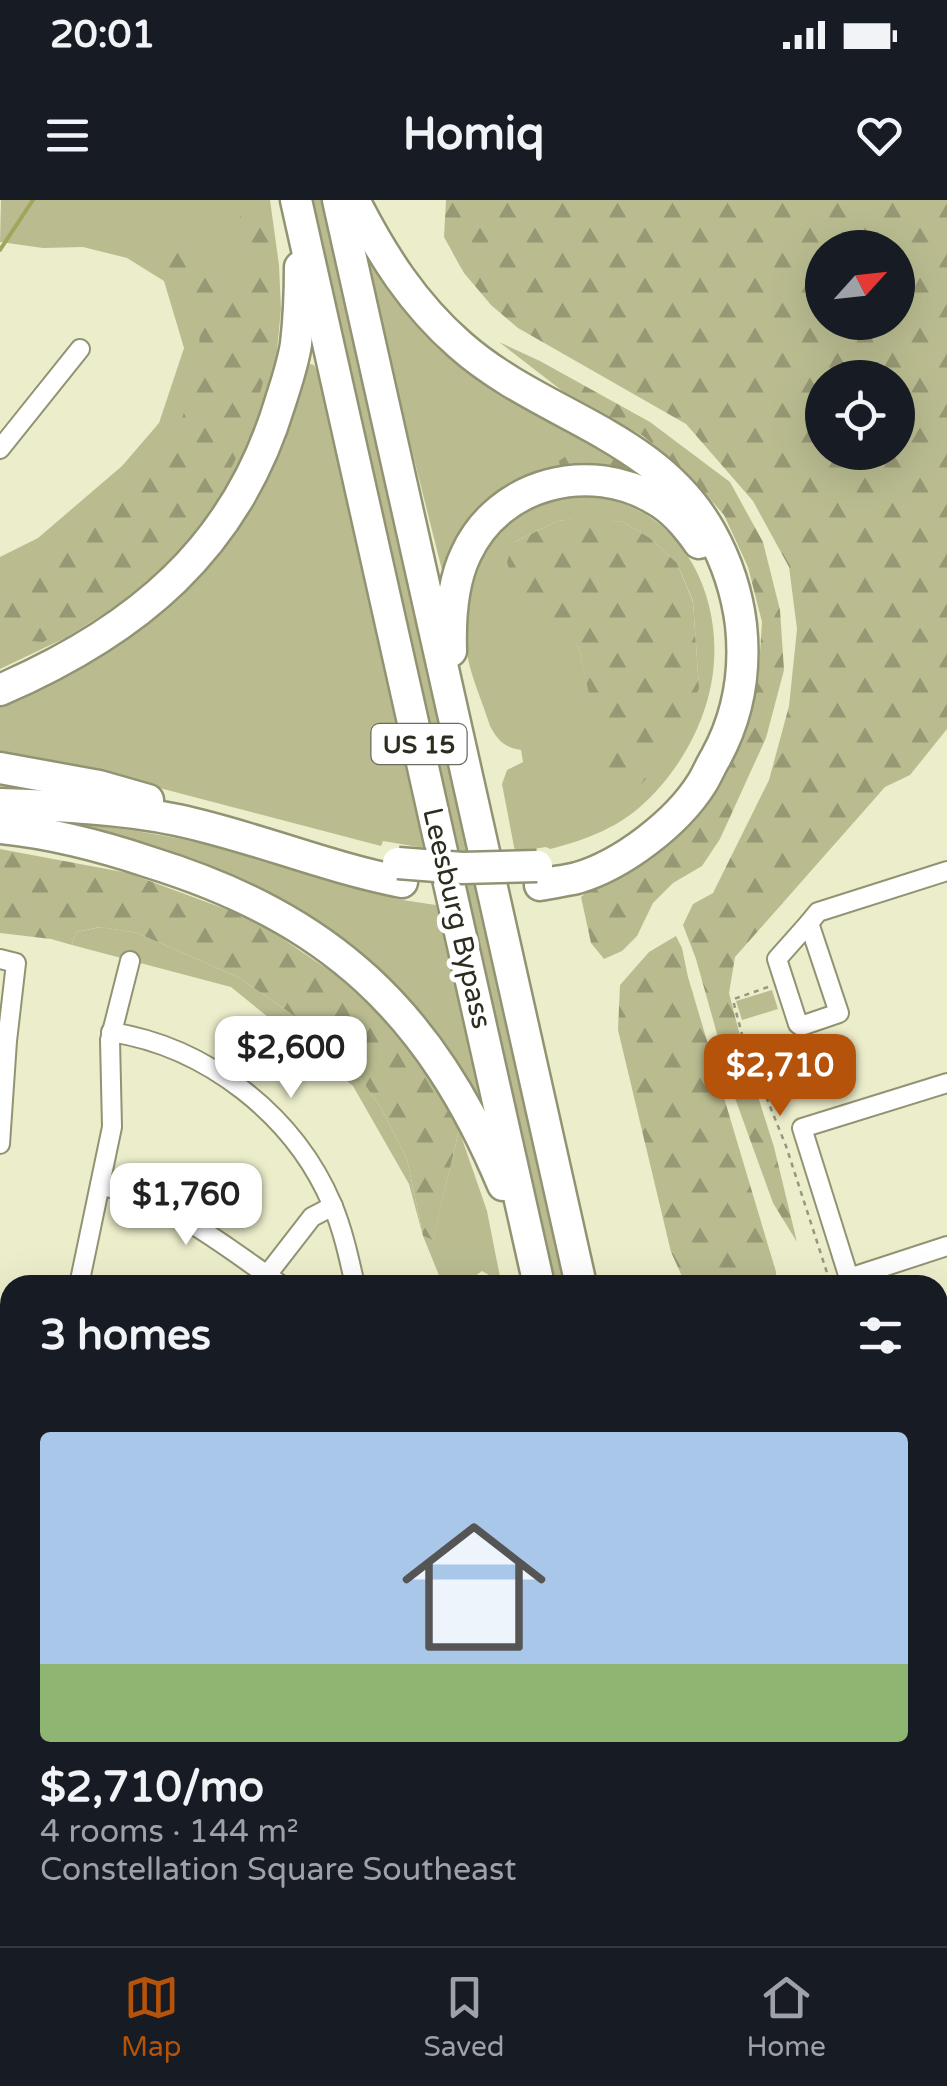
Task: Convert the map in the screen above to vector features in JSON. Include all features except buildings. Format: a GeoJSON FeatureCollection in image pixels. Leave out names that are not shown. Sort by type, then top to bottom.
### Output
{"type":"FeatureCollection","features":[{"type":"Feature","properties":{"kind":"highway","name":"Leesburg Bypass"},"geometry":{"type":"LineString","coordinates":[[338,200],[579,1275]]}},
{"type":"Feature","properties":{"kind":"highway"},"geometry":{"type":"LineString","coordinates":[[0,804],[129,812],[181,821],[369,876],[462,868],[576,878],[623,858],[662,827],[701,785],[732,724],[742,670],[739,606],[731,578],[704,520],[664,472],[485,365],[433,320],[387,261],[354,200]]}},
{"type":"Feature","properties":{"kind":"highway","name":"Leesburg Bypass"},"geometry":{"type":"LineString","coordinates":[[296,202],[537,1275]]}},
{"type":"Feature","properties":{"kind":"highway"},"geometry":{"type":"LineString","coordinates":[[0,690],[82,649],[135,615],[180,576],[226,519],[260,460],[290,375],[300,284],[296,202]]}},
{"type":"Feature","properties":{"kind":"highway"},"geometry":{"type":"LineString","coordinates":[[471,793],[454,694],[450,638],[452,603],[466,552],[505,506],[548,484],[597,480],[630,488],[659,501],[698,542],[710,561],[724,601],[731,653],[716,725],[693,770],[645,820],[606,845],[539,875]]}},
{"type":"Feature","properties":{"kind":"highway"},"geometry":{"type":"LineString","coordinates":[[0,768],[99,786],[400,872]]}},
{"type":"Feature","properties":{"kind":"highway"},"geometry":{"type":"LineString","coordinates":[[0,828],[101,848],[225,889],[274,913],[340,956],[401,1014],[456,1088],[502,1183],[535,1275]]}},
{"type":"Feature","properties":{"kind":"street"},"geometry":{"type":"LineString","coordinates":[[0,450],[80,349]]}},
{"type":"Feature","properties":{"kind":"street"},"geometry":{"type":"LineString","coordinates":[[809,923],[839,1013],[801,1026],[777,960],[818,912],[947,871]]}},
{"type":"Feature","properties":{"kind":"street"},"geometry":{"type":"LineString","coordinates":[[0,959],[16,963],[0,1144]]}},
{"type":"Feature","properties":{"kind":"street"},"geometry":{"type":"LineString","coordinates":[[81,1275],[112,1127],[111,1032],[130,961]]}},
{"type":"Feature","properties":{"kind":"street"},"geometry":{"type":"LineString","coordinates":[[111,1032],[148,1040],[209,1068],[237,1086],[287,1131],[306,1156],[333,1206],[353,1275]]}},
{"type":"Feature","properties":{"kind":"street"},"geometry":{"type":"LineString","coordinates":[[848,1275],[802,1128],[947,1083]]}},
{"type":"Feature","properties":{"kind":"street"},"geometry":{"type":"LineString","coordinates":[[100,1185],[129,1192],[169,1210],[267,1275]]}},
{"type":"Feature","properties":{"kind":"street"},"geometry":{"type":"LineString","coordinates":[[277,1275],[312,1217],[333,1206]]}},
{"type":"Feature","properties":{"kind":"street"},"geometry":{"type":"LineString","coordinates":[[858,1275],[947,1246]]}},
{"type":"Feature","properties":{"kind":"path"},"geometry":{"type":"LineString","coordinates":[[773,986],[734,1000],[734,1004],[744,1042],[786,1146],[827,1275]]}},
{"type":"Feature","properties":{"kind":"green space"},"geometry":{"type":"Polygon","coordinates":[[[1,200],[270,200],[281,309],[267,401],[232,485],[187,547],[126,600],[67,637],[0,669],[0,557],[38,538],[122,466],[159,423],[184,348],[164,281],[127,258],[83,247],[43,248],[0,242],[1,200]]]}},
{"type":"Feature","properties":{"kind":"green space"},"geometry":{"type":"Polygon","coordinates":[[[241,200],[262,200],[274,314],[269,358],[257,404],[225,479],[180,542],[117,598],[43,642],[32,641],[31,621],[0,634],[0,587],[45,568],[145,462],[167,451],[174,439],[192,385],[200,329],[191,300],[161,258],[163,248],[188,259],[220,297],[237,297],[244,279],[241,200]]]}},
{"type":"Feature","properties":{"kind":"green space"},"geometry":{"type":"Polygon","coordinates":[[[304,200],[327,200],[569,1275],[546,1275],[304,200]]]}},
{"type":"Feature","properties":{"kind":"green space"},"geometry":{"type":"Polygon","coordinates":[[[446,200],[947,200],[947,729],[910,775],[885,787],[735,957],[729,993],[797,1242],[773,1203],[735,1098],[683,925],[693,904],[713,893],[769,780],[789,706],[797,629],[789,567],[753,501],[686,424],[518,328],[491,305],[464,273],[444,237],[446,200]]]}},
{"type":"Feature","properties":{"kind":"green space"},"geometry":{"type":"Polygon","coordinates":[[[357,232],[377,266],[640,469],[554,473],[445,582],[357,232]]]}},
{"type":"Feature","properties":{"kind":"green space"},"geometry":{"type":"Polygon","coordinates":[[[499,342],[650,422],[730,482],[763,542],[780,610],[784,670],[766,738],[720,839],[702,866],[673,883],[653,903],[637,936],[622,951],[604,959],[591,943],[581,897],[662,846],[710,799],[741,743],[758,682],[762,622],[748,567],[724,515],[684,470],[643,436],[565,393],[499,342]]]}},
{"type":"Feature","properties":{"kind":"green space"},"geometry":{"type":"Polygon","coordinates":[[[310,364],[317,371],[424,848],[383,841],[381,846],[125,779],[0,755],[0,699],[182,591],[206,567],[251,507],[271,471],[287,435],[305,368],[310,364]]]}},
{"type":"Feature","properties":{"kind":"green space"},"geometry":{"type":"Polygon","coordinates":[[[573,455],[618,461],[656,483],[560,467],[559,461],[573,455]]]}},
{"type":"Feature","properties":{"kind":"green space"},"geometry":{"type":"Polygon","coordinates":[[[572,496],[610,500],[642,513],[669,533],[690,560],[705,591],[713,626],[714,662],[708,698],[697,728],[673,771],[652,796],[620,822],[598,833],[550,849],[515,852],[502,784],[507,770],[523,762],[521,750],[496,736],[474,679],[466,634],[469,597],[480,561],[501,531],[528,511],[572,496]],[[592,517],[558,521],[514,542],[579,649],[592,704],[699,688],[693,601],[677,563],[650,538],[623,522],[592,517]]]}},
{"type":"Feature","properties":{"kind":"green space"},"geometry":{"type":"Polygon","coordinates":[[[592,516],[623,522],[650,538],[677,563],[693,602],[699,688],[684,726],[660,763],[628,799],[610,788],[579,649],[561,622],[531,609],[516,593],[507,562],[514,542],[558,521],[592,516]]]}},
{"type":"Feature","properties":{"kind":"green space"},"geometry":{"type":"Polygon","coordinates":[[[43,822],[130,830],[216,846],[384,892],[396,899],[436,905],[489,1129],[377,973],[43,822]]]}},
{"type":"Feature","properties":{"kind":"green space"},"geometry":{"type":"Polygon","coordinates":[[[0,849],[128,873],[255,920],[336,975],[392,1027],[437,1086],[459,1130],[433,1240],[423,1236],[407,1159],[381,1108],[353,1068],[316,1031],[238,977],[137,933],[100,927],[76,932],[72,945],[0,933],[0,849]]]}},
{"type":"Feature","properties":{"kind":"green space"},"geometry":{"type":"Polygon","coordinates":[[[101,927],[137,933],[238,977],[316,1031],[353,1068],[381,1108],[407,1159],[423,1236],[409,1184],[353,1086],[231,987],[72,945],[76,932],[101,927]]]}},
{"type":"Feature","properties":{"kind":"green space"},"geometry":{"type":"Polygon","coordinates":[[[676,936],[682,948],[776,1275],[681,1275],[671,1252],[618,1030],[620,985],[649,952],[676,936]]]}},
{"type":"Feature","properties":{"kind":"green space"},"geometry":{"type":"Polygon","coordinates":[[[772,990],[778,1009],[742,1020],[736,1001],[772,990]]]}},
{"type":"Feature","properties":{"kind":"green space"},"geometry":{"type":"Polygon","coordinates":[[[459,1130],[487,1211],[500,1275],[482,1271],[477,1275],[439,1275],[423,1236],[433,1239],[459,1130]]]}},
{"type":"Feature","properties":{"kind":"waterway"},"geometry":{"type":"LineString","coordinates":[[0,250],[33,200]]}}]}
